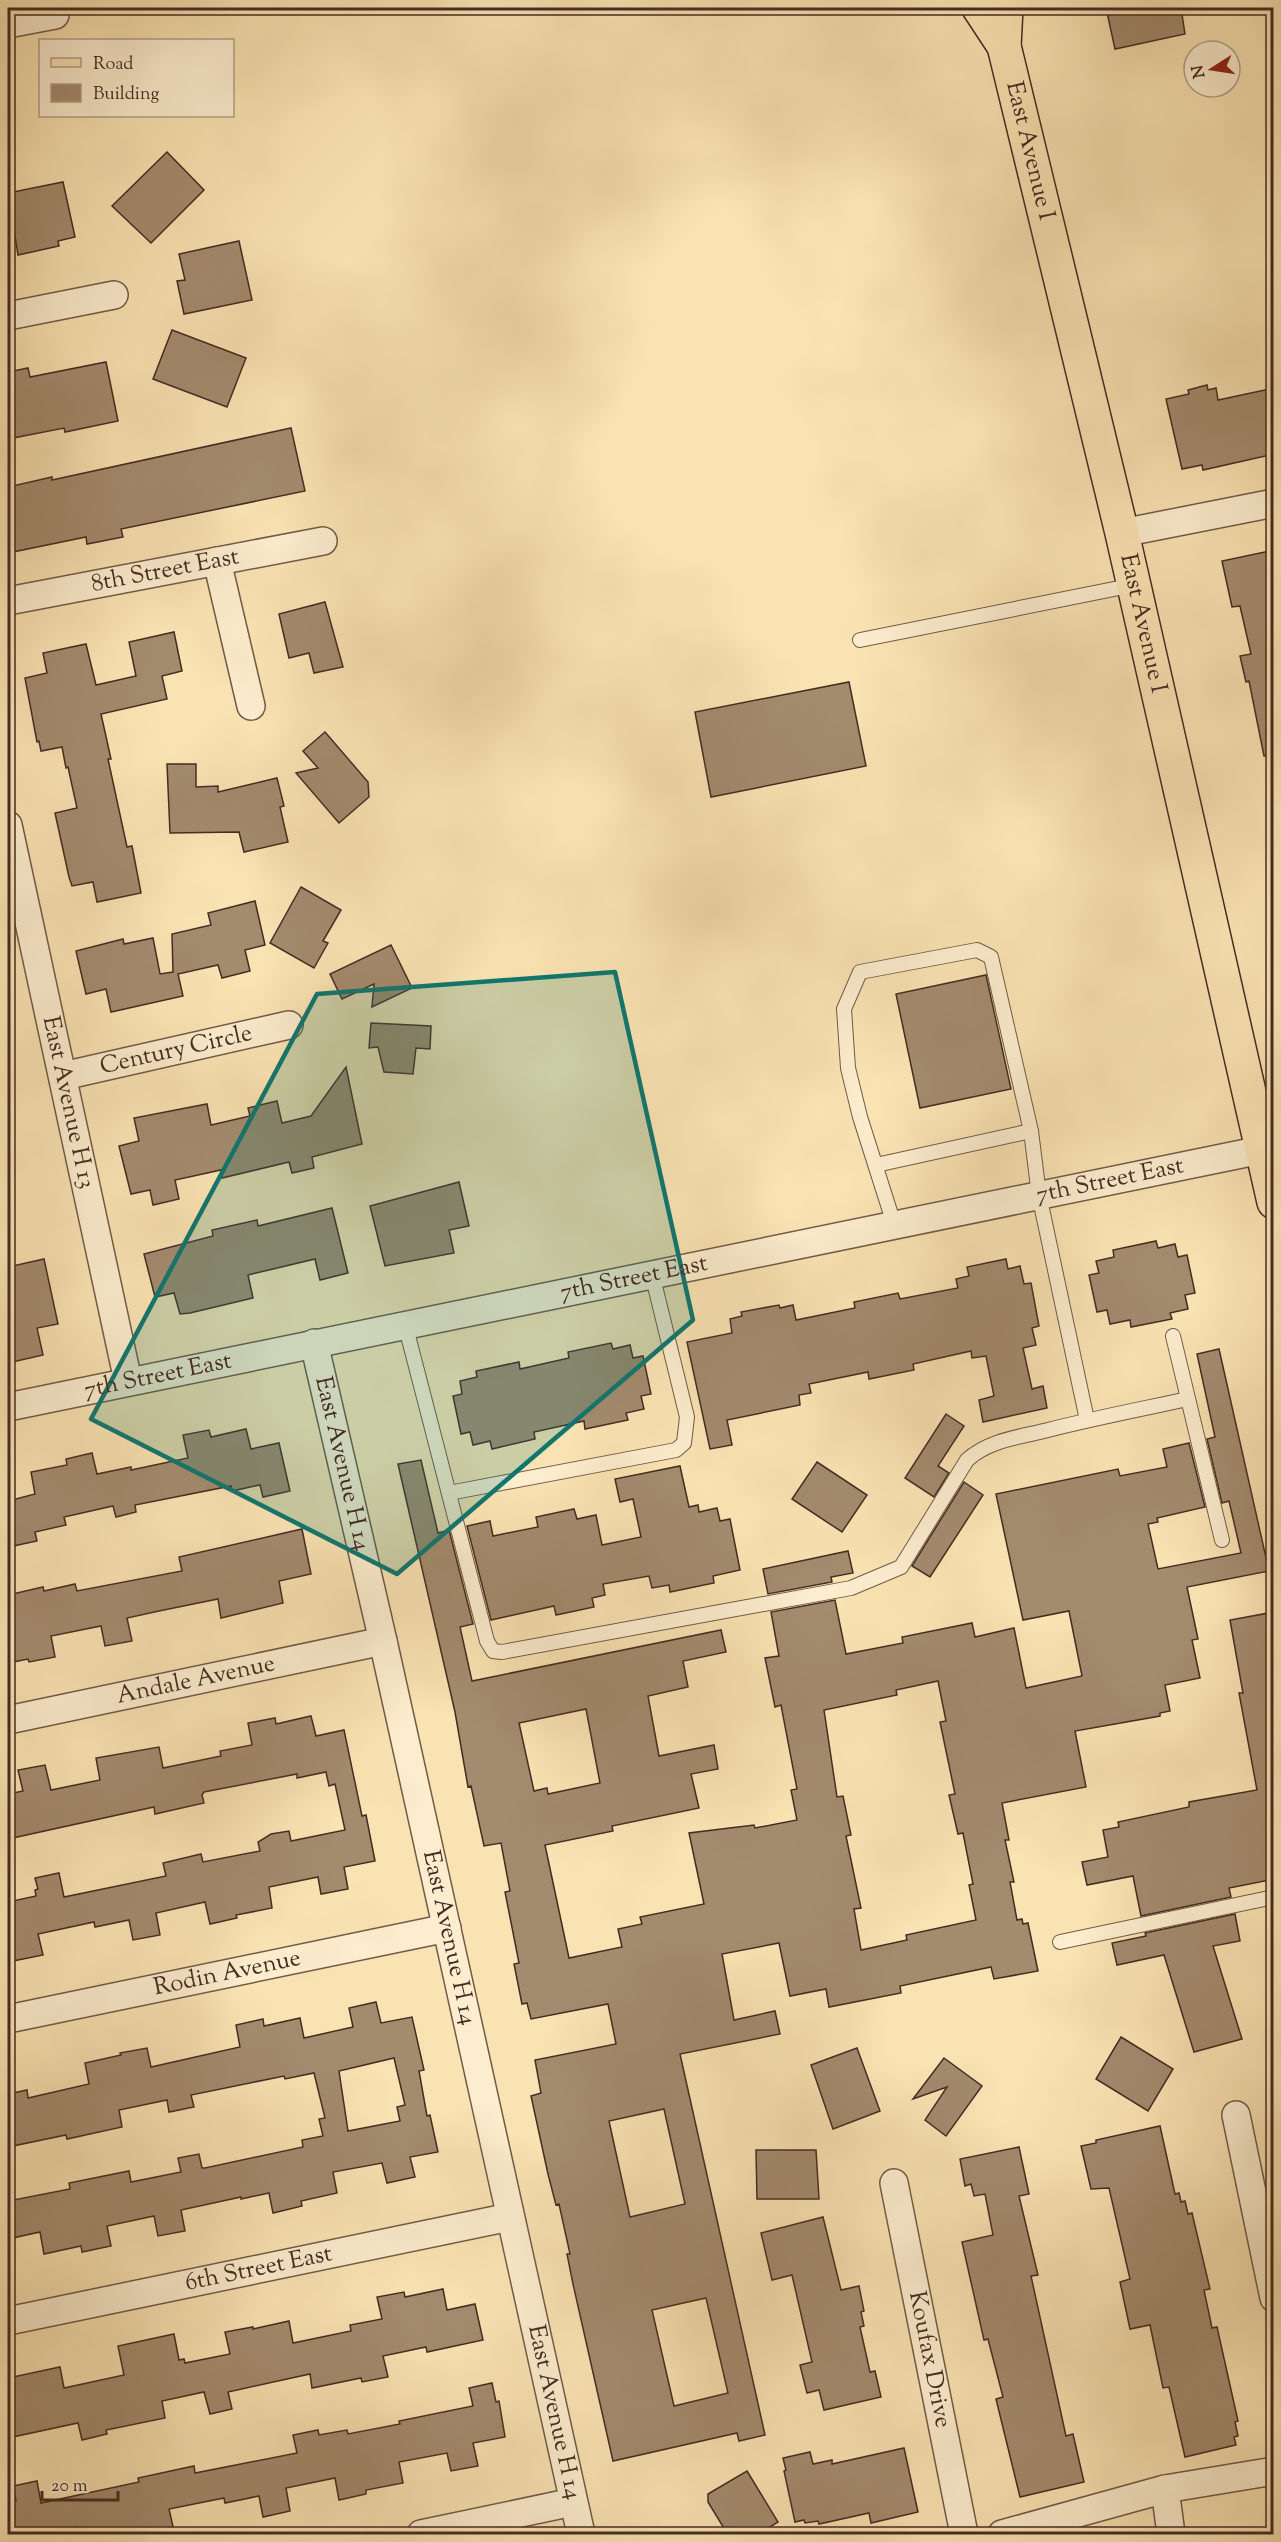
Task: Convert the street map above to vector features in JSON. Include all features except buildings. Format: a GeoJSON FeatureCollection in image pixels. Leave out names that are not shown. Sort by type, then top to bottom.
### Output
{"type":"FeatureCollection","features":[{"type":"Feature","properties":{"kind":"main road","name":"East Avenue I"},"geometry":{"type":"LineString","coordinates":[[979,8],[1004,46]]}},
{"type":"Feature","properties":{"kind":"main road","name":"East Avenue I"},"geometry":{"type":"LineString","coordinates":[[1006,8],[1004,46],[1122,533],[1274,1202]]}},
{"type":"Feature","properties":{"kind":"street"},"geometry":{"type":"LineString","coordinates":[[8,24],[55,15]]}},
{"type":"Feature","properties":{"kind":"street"},"geometry":{"type":"LineString","coordinates":[[8,316],[114,295]]}},
{"type":"Feature","properties":{"kind":"street"},"geometry":{"type":"LineString","coordinates":[[1122,533],[1274,504]]}},
{"type":"Feature","properties":{"kind":"street","name":"8th Street East"},"geometry":{"type":"LineString","coordinates":[[8,601],[323,541]]}},
{"type":"Feature","properties":{"kind":"street"},"geometry":{"type":"LineString","coordinates":[[217,561],[251,706]]}},
{"type":"Feature","properties":{"kind":"street","name":"East Avenue H 13"},"geometry":{"type":"LineString","coordinates":[[8,825],[16,905],[63,1076],[128,1381]]}},
{"type":"Feature","properties":{"kind":"street","name":"Century Circle"},"geometry":{"type":"LineString","coordinates":[[63,1076],[289,1025]]}},
{"type":"Feature","properties":{"kind":"street","name":"7th Street East"},"geometry":{"type":"LineString","coordinates":[[8,1407],[314,1342],[1262,1150]]}},
{"type":"Feature","properties":{"kind":"street","name":"East Avenue H 14"},"geometry":{"type":"LineString","coordinates":[[314,1342],[383,1641],[581,2535]]}},
{"type":"Feature","properties":{"kind":"street","name":"Andale Avenue"},"geometry":{"type":"LineString","coordinates":[[8,1720],[383,1641]]}},
{"type":"Feature","properties":{"kind":"street","name":"Rodin Avenue"},"geometry":{"type":"LineString","coordinates":[[8,2019],[447,1928]]}},
{"type":"Feature","properties":{"kind":"street"},"geometry":{"type":"LineString","coordinates":[[1236,2115],[1274,2298]]}},
{"type":"Feature","properties":{"kind":"street","name":"Koufax Drive"},"geometry":{"type":"LineString","coordinates":[[894,2183],[964,2535]]}},
{"type":"Feature","properties":{"kind":"street","name":"6th Street East"},"geometry":{"type":"LineString","coordinates":[[8,2321],[510,2217]]}},
{"type":"Feature","properties":{"kind":"street"},"geometry":{"type":"LineString","coordinates":[[1002,2535],[1165,2488],[1274,2471]]}},
{"type":"Feature","properties":{"kind":"street"},"geometry":{"type":"LineString","coordinates":[[1165,2488],[1172,2535]]}},
{"type":"Feature","properties":{"kind":"street"},"geometry":{"type":"LineString","coordinates":[[421,2535],[573,2502]]}},
{"type":"Feature","properties":{"kind":"lane"},"geometry":{"type":"LineString","coordinates":[[860,640],[1134,585]]}},
{"type":"Feature","properties":{"kind":"lane"},"geometry":{"type":"LineString","coordinates":[[894,1224],[860,1117],[848,1068],[844,1009],[860,972],[977,950],[991,957],[1031,1131],[1039,1195],[1087,1420]]}},
{"type":"Feature","properties":{"kind":"lane"},"geometry":{"type":"LineString","coordinates":[[876,1165],[1031,1131]]}},
{"type":"Feature","properties":{"kind":"lane"},"geometry":{"type":"LineString","coordinates":[[449,1493],[676,1450],[684,1443],[687,1417],[652,1274]]}},
{"type":"Feature","properties":{"kind":"lane"},"geometry":{"type":"LineString","coordinates":[[405,1324],[487,1641],[493,1651],[502,1652],[851,1588],[901,1567],[967,1460],[977,1450],[993,1443],[1087,1420],[1188,1399]]}},
{"type":"Feature","properties":{"kind":"lane"},"geometry":{"type":"LineString","coordinates":[[1173,1336],[1221,1540]]}},
{"type":"Feature","properties":{"kind":"lane"},"geometry":{"type":"LineString","coordinates":[[1060,1942],[1274,1897]]}},
{"type":"Feature","properties":{"kind":"highlighted area"},"geometry":{"type":"Polygon","coordinates":[[[615,972],[693,1320],[397,1574],[91,1419],[317,994],[615,972]]]}}]}
